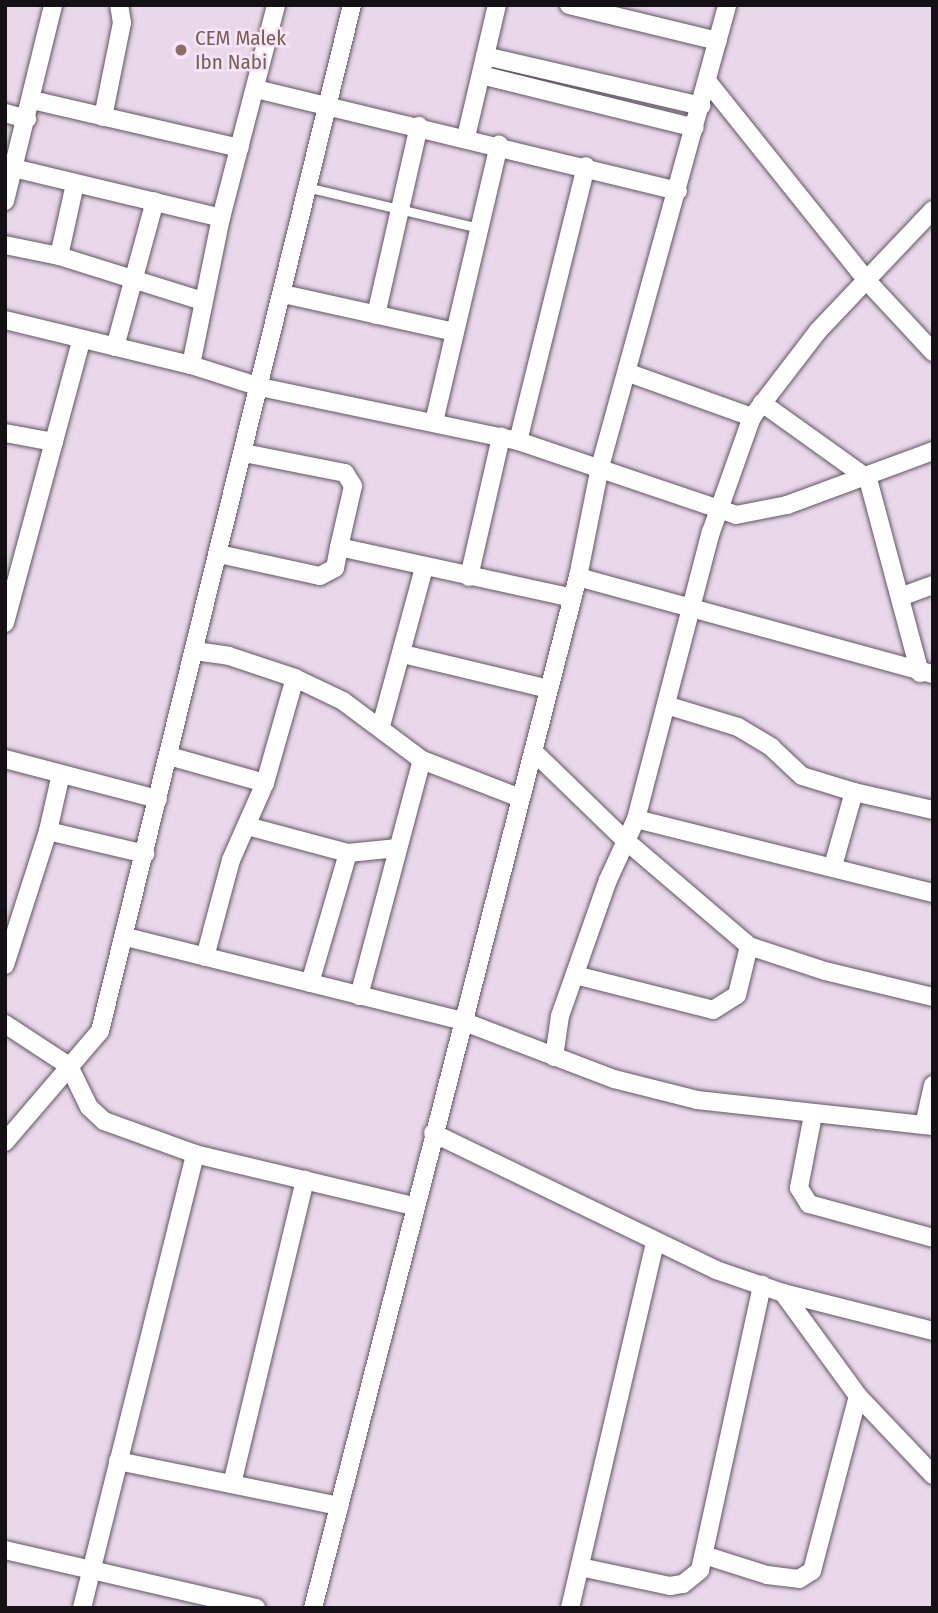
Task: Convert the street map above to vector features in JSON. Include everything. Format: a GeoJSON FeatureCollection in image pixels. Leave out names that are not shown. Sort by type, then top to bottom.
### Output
{"type":"FeatureCollection","features":[{"type":"Feature","properties":{"kind":"street"},"geometry":{"type":"LineString","coordinates":[[5,201],[9,167],[27,119],[53,5]]}},
{"type":"Feature","properties":{"kind":"street"},"geometry":{"type":"LineString","coordinates":[[103,117],[122,23],[119,5]]}},
{"type":"Feature","properties":{"kind":"street"},"geometry":{"type":"LineString","coordinates":[[191,365],[221,218],[276,5]]}},
{"type":"Feature","properties":{"kind":"street"},"geometry":{"type":"LineString","coordinates":[[5,1142],[100,1031],[126,937],[310,188],[352,5]]}},
{"type":"Feature","properties":{"kind":"street"},"geometry":{"type":"LineString","coordinates":[[466,137],[497,5]]}},
{"type":"Feature","properties":{"kind":"street"},"geometry":{"type":"LineString","coordinates":[[569,5],[718,41]]}},
{"type":"Feature","properties":{"kind":"street"},"geometry":{"type":"LineString","coordinates":[[313,1608],[414,1206],[573,598],[600,467],[629,373],[727,5]]}},
{"type":"Feature","properties":{"kind":"street"},"geometry":{"type":"LineString","coordinates":[[485,56],[701,106]]}},
{"type":"Feature","properties":{"kind":"street"},"geometry":{"type":"LineString","coordinates":[[481,75],[695,128]]}},
{"type":"Feature","properties":{"kind":"street"},"geometry":{"type":"LineString","coordinates":[[707,81],[868,282],[933,352]]}},
{"type":"Feature","properties":{"kind":"street"},"geometry":{"type":"LineString","coordinates":[[256,89],[586,166],[678,191]]}},
{"type":"Feature","properties":{"kind":"street"},"geometry":{"type":"LineString","coordinates":[[32,100],[240,148]]}},
{"type":"Feature","properties":{"kind":"street"},"geometry":{"type":"LineString","coordinates":[[5,113],[27,119]]}},
{"type":"Feature","properties":{"kind":"street"},"geometry":{"type":"LineString","coordinates":[[376,315],[419,126]]}},
{"type":"Feature","properties":{"kind":"street"},"geometry":{"type":"LineString","coordinates":[[434,422],[499,145]]}},
{"type":"Feature","properties":{"kind":"street"},"geometry":{"type":"LineString","coordinates":[[469,577],[586,166]]}},
{"type":"Feature","properties":{"kind":"street"},"geometry":{"type":"LineString","coordinates":[[9,167],[221,218]]}},
{"type":"Feature","properties":{"kind":"street"},"geometry":{"type":"LineString","coordinates":[[59,256],[75,184]]}},
{"type":"Feature","properties":{"kind":"street"},"geometry":{"type":"LineString","coordinates":[[115,346],[155,201]]}},
{"type":"Feature","properties":{"kind":"street"},"geometry":{"type":"LineString","coordinates":[[554,1057],[560,1016],[625,840],[636,819],[717,511],[757,410],[818,331],[868,282],[933,210]]}},
{"type":"Feature","properties":{"kind":"street"},"geometry":{"type":"LineString","coordinates":[[5,246],[59,256],[134,277],[203,301]]}},
{"type":"Feature","properties":{"kind":"street"},"geometry":{"type":"LineString","coordinates":[[283,294],[454,332]]}},
{"type":"Feature","properties":{"kind":"street"},"geometry":{"type":"LineString","coordinates":[[5,320],[81,341],[115,346],[191,365],[260,387],[510,439],[600,467],[717,511],[736,515],[759,512],[868,478],[933,451]]}},
{"type":"Feature","properties":{"kind":"street"},"geometry":{"type":"LineString","coordinates":[[5,623],[11,583],[54,442],[81,341]]}},
{"type":"Feature","properties":{"kind":"street"},"geometry":{"type":"LineString","coordinates":[[629,373],[757,410],[868,478],[900,597],[926,673]]}},
{"type":"Feature","properties":{"kind":"street"},"geometry":{"type":"LineString","coordinates":[[5,433],[54,442]]}},
{"type":"Feature","properties":{"kind":"street"},"geometry":{"type":"LineString","coordinates":[[219,554],[320,576],[335,568],[353,486],[345,473],[244,453]]}},
{"type":"Feature","properties":{"kind":"street"},"geometry":{"type":"LineString","coordinates":[[340,547],[424,568],[573,598]]}},
{"type":"Feature","properties":{"kind":"street"},"geometry":{"type":"LineString","coordinates":[[381,726],[424,568]]}},
{"type":"Feature","properties":{"kind":"street"},"geometry":{"type":"LineString","coordinates":[[578,577],[926,673]]}},
{"type":"Feature","properties":{"kind":"street"},"geometry":{"type":"LineString","coordinates":[[900,597],[933,585]]}},
{"type":"Feature","properties":{"kind":"street"},"geometry":{"type":"LineString","coordinates":[[195,651],[229,656],[295,678],[343,701],[381,726],[422,760],[520,798]]}},
{"type":"Feature","properties":{"kind":"street"},"geometry":{"type":"LineString","coordinates":[[402,654],[549,689]]}},
{"type":"Feature","properties":{"kind":"street"},"geometry":{"type":"LineString","coordinates":[[205,957],[231,860],[265,783],[295,678]]}},
{"type":"Feature","properties":{"kind":"street"},"geometry":{"type":"LineString","coordinates":[[666,705],[738,727],[771,747],[802,776],[854,792],[933,810]]}},
{"type":"Feature","properties":{"kind":"street"},"geometry":{"type":"LineString","coordinates":[[533,751],[625,840],[749,946],[825,971],[933,997]]}},
{"type":"Feature","properties":{"kind":"street"},"geometry":{"type":"LineString","coordinates":[[169,756],[265,783]]}},
{"type":"Feature","properties":{"kind":"street"},"geometry":{"type":"LineString","coordinates":[[5,759],[158,799]]}},
{"type":"Feature","properties":{"kind":"street"},"geometry":{"type":"LineString","coordinates":[[359,996],[422,760]]}},
{"type":"Feature","properties":{"kind":"street"},"geometry":{"type":"LineString","coordinates":[[5,965],[48,831],[61,774]]}},
{"type":"Feature","properties":{"kind":"street"},"geometry":{"type":"LineString","coordinates":[[833,866],[854,792]]}},
{"type":"Feature","properties":{"kind":"street"},"geometry":{"type":"LineString","coordinates":[[636,819],[933,892]]}},
{"type":"Feature","properties":{"kind":"street"},"geometry":{"type":"LineString","coordinates":[[247,826],[348,853],[398,848]]}},
{"type":"Feature","properties":{"kind":"street"},"geometry":{"type":"LineString","coordinates":[[48,831],[145,854]]}},
{"type":"Feature","properties":{"kind":"street"},"geometry":{"type":"LineString","coordinates":[[310,983],[348,853]]}},
{"type":"Feature","properties":{"kind":"street"},"geometry":{"type":"LineString","coordinates":[[126,937],[462,1021],[554,1057],[698,1100],[813,1115],[928,1125],[933,1084]]}},
{"type":"Feature","properties":{"kind":"street"},"geometry":{"type":"LineString","coordinates":[[575,975],[713,1010],[737,995],[749,946]]}},
{"type":"Feature","properties":{"kind":"street"},"geometry":{"type":"LineString","coordinates":[[5,1024],[69,1066],[89,1107],[104,1121],[195,1154],[414,1206]]}},
{"type":"Feature","properties":{"kind":"street"},"geometry":{"type":"LineString","coordinates":[[813,1115],[799,1188],[809,1204],[933,1238]]}},
{"type":"Feature","properties":{"kind":"street"},"geometry":{"type":"LineString","coordinates":[[433,1133],[655,1242],[762,1286],[933,1331]]}},
{"type":"Feature","properties":{"kind":"street"},"geometry":{"type":"LineString","coordinates":[[82,1608],[195,1154]]}},
{"type":"Feature","properties":{"kind":"street"},"geometry":{"type":"LineString","coordinates":[[232,1485],[305,1180]]}},
{"type":"Feature","properties":{"kind":"street"},"geometry":{"type":"LineString","coordinates":[[570,1608],[655,1242]]}},
{"type":"Feature","properties":{"kind":"street"},"geometry":{"type":"LineString","coordinates":[[580,1567],[670,1586],[693,1578],[704,1555],[762,1286]]}},
{"type":"Feature","properties":{"kind":"street"},"geometry":{"type":"LineString","coordinates":[[783,1293],[858,1396],[933,1475]]}},
{"type":"Feature","properties":{"kind":"street"},"geometry":{"type":"LineString","coordinates":[[704,1555],[767,1575],[799,1578],[812,1571],[858,1396]]}},
{"type":"Feature","properties":{"kind":"street"},"geometry":{"type":"LineString","coordinates":[[118,1461],[339,1506]]}},
{"type":"Feature","properties":{"kind":"street"},"geometry":{"type":"LineString","coordinates":[[5,1550],[256,1608]]}},
{"type":"Feature","properties":{"kind":"lane"},"geometry":{"type":"LineString","coordinates":[[310,188],[479,228]]}},
{"type":"Feature","properties":{"kind":"place","name":"CEM Malek Ibn Nabi"},"geometry":{"type":"Point","coordinates":[181,50]}}]}
